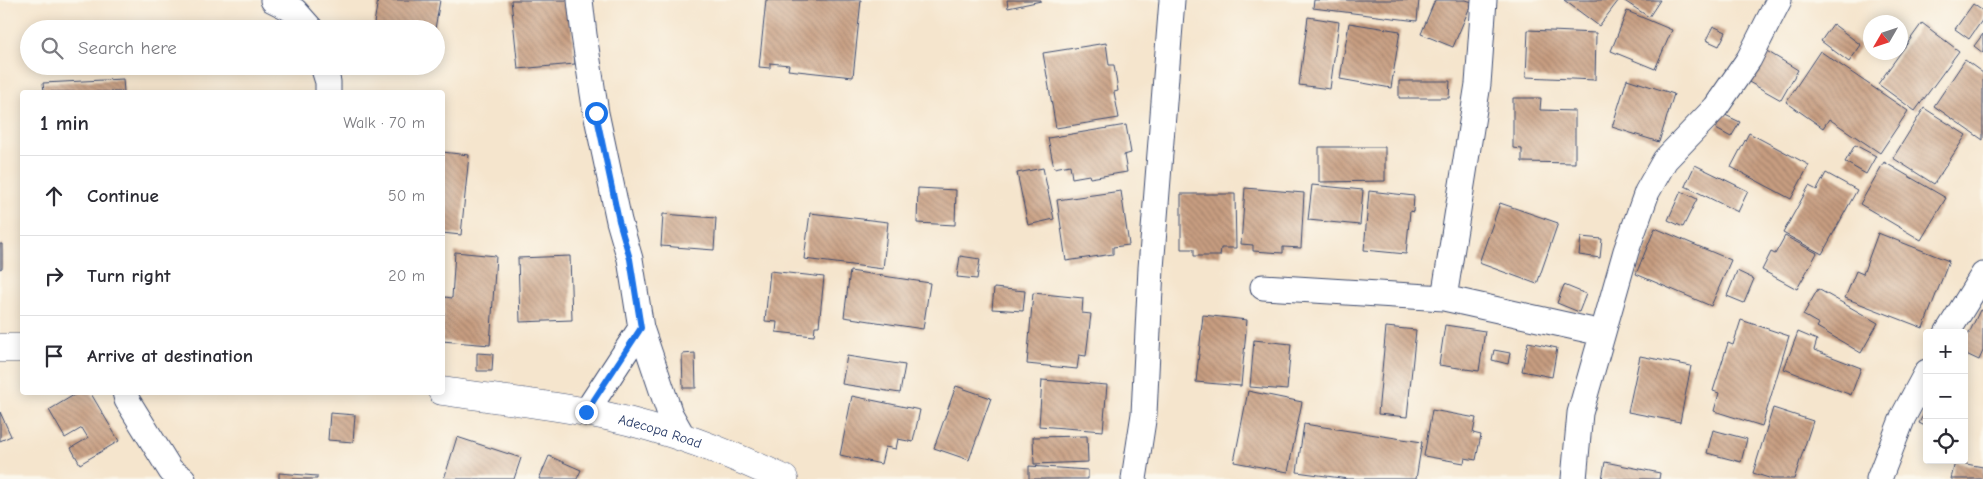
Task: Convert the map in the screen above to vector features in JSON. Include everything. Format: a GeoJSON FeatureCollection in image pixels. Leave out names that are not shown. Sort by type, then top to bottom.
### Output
{"type":"FeatureCollection","features":[{"type":"Feature","properties":{"kind":"street"},"geometry":{"type":"LineString","coordinates":[[274,0],[295,11],[303,20]]}},
{"type":"Feature","properties":{"kind":"street"},"geometry":{"type":"LineString","coordinates":[[580,0],[596,113],[619,221],[630,259],[641,328],[670,414],[683,437]]}},
{"type":"Feature","properties":{"kind":"street"},"geometry":{"type":"LineString","coordinates":[[1134,479],[1144,414],[1151,268],[1172,0]]}},
{"type":"Feature","properties":{"kind":"street"},"geometry":{"type":"LineString","coordinates":[[1444,298],[1478,84],[1484,0]]}},
{"type":"Feature","properties":{"kind":"street"},"geometry":{"type":"LineString","coordinates":[[1574,479],[1580,413],[1626,251],[1647,192],[1665,160],[1716,107],[1749,59],[1779,0]]}},
{"type":"Feature","properties":{"kind":"street"},"geometry":{"type":"LineString","coordinates":[[326,75],[328,90]]}},
{"type":"Feature","properties":{"kind":"street"},"geometry":{"type":"LineString","coordinates":[[1949,329],[1983,275]]}},
{"type":"Feature","properties":{"kind":"street"},"geometry":{"type":"LineString","coordinates":[[1263,287],[1444,298],[1602,332]]}},
{"type":"Feature","properties":{"kind":"street"},"geometry":{"type":"LineString","coordinates":[[586,412],[641,328]]}},
{"type":"Feature","properties":{"kind":"street"},"geometry":{"type":"LineString","coordinates":[[0,348],[20,348]]}},
{"type":"Feature","properties":{"kind":"street"},"geometry":{"type":"LineString","coordinates":[[1879,479],[1903,417],[1926,374]]}},
{"type":"Feature","properties":{"kind":"street","name":"Adecopa Road"},"geometry":{"type":"LineString","coordinates":[[445,391],[586,412],[683,437],[747,461],[784,479]]}},
{"type":"Feature","properties":{"kind":"street"},"geometry":{"type":"LineString","coordinates":[[126,395],[127,400],[171,471],[183,479]]}},
{"type":"Feature","properties":{"kind":"building"},"geometry":{"type":"Polygon","coordinates":[[[378,0],[440,0],[437,20],[375,20],[378,0]]]}},
{"type":"Feature","properties":{"kind":"building"},"geometry":{"type":"Polygon","coordinates":[[[511,0],[569,0],[575,64],[518,69],[511,0]]]}},
{"type":"Feature","properties":{"kind":"building"},"geometry":{"type":"Polygon","coordinates":[[[766,0],[861,0],[853,77],[788,70],[789,65],[770,63],[770,68],[759,67],[766,0]]]}},
{"type":"Feature","properties":{"kind":"building"},"geometry":{"type":"Polygon","coordinates":[[[1007,0],[1041,0],[1041,1],[1008,8],[1007,0]]]}},
{"type":"Feature","properties":{"kind":"building"},"geometry":{"type":"Polygon","coordinates":[[[1314,0],[1419,0],[1417,21],[1313,8],[1314,0]]]}},
{"type":"Feature","properties":{"kind":"building"},"geometry":{"type":"Polygon","coordinates":[[[1435,0],[1466,0],[1472,2],[1453,47],[1421,34],[1435,0]]]}},
{"type":"Feature","properties":{"kind":"building"},"geometry":{"type":"Polygon","coordinates":[[[1564,0],[1619,0],[1599,26],[1564,0]]]}},
{"type":"Feature","properties":{"kind":"building"},"geometry":{"type":"Polygon","coordinates":[[[1623,0],[1660,0],[1649,17],[1623,0]]]}},
{"type":"Feature","properties":{"kind":"building"},"geometry":{"type":"Polygon","coordinates":[[[1973,4],[1983,11],[1983,19],[1969,39],[1955,29],[1973,4]]]}},
{"type":"Feature","properties":{"kind":"building"},"geometry":{"type":"Polygon","coordinates":[[[1627,11],[1672,30],[1655,69],[1611,51],[1627,11]]]}},
{"type":"Feature","properties":{"kind":"building"},"geometry":{"type":"Polygon","coordinates":[[[1308,17],[1339,22],[1330,89],[1299,85],[1308,17]]]}},
{"type":"Feature","properties":{"kind":"building"},"geometry":{"type":"Polygon","coordinates":[[[1349,23],[1400,31],[1391,88],[1340,79],[1349,23]]]}},
{"type":"Feature","properties":{"kind":"building"},"geometry":{"type":"Polygon","coordinates":[[[1922,23],[1959,51],[1915,111],[1878,84],[1895,60],[1908,60],[1908,42],[1922,23]]]}},
{"type":"Feature","properties":{"kind":"building"},"geometry":{"type":"Polygon","coordinates":[[[1833,24],[1861,45],[1849,62],[1821,41],[1833,24]]]}},
{"type":"Feature","properties":{"kind":"building"},"geometry":{"type":"Polygon","coordinates":[[[1713,26],[1726,32],[1719,46],[1706,40],[1713,26]]]}},
{"type":"Feature","properties":{"kind":"building"},"geometry":{"type":"Polygon","coordinates":[[[1528,30],[1596,33],[1595,80],[1526,77],[1528,30]]]}},
{"type":"Feature","properties":{"kind":"building"},"geometry":{"type":"Polygon","coordinates":[[[1983,34],[1983,53],[1974,46],[1983,34]]]}},
{"type":"Feature","properties":{"kind":"building"},"geometry":{"type":"Polygon","coordinates":[[[1106,43],[1109,65],[1114,65],[1118,91],[1114,92],[1119,118],[1056,128],[1043,53],[1106,43]]]}},
{"type":"Feature","properties":{"kind":"building"},"geometry":{"type":"Polygon","coordinates":[[[1765,50],[1798,70],[1781,100],[1747,81],[1765,50]]]}},
{"type":"Feature","properties":{"kind":"building"},"geometry":{"type":"Polygon","coordinates":[[[1820,51],[1908,111],[1880,153],[1829,119],[1823,128],[1786,102],[1820,51]]]}},
{"type":"Feature","properties":{"kind":"building"},"geometry":{"type":"Polygon","coordinates":[[[1965,60],[1983,73],[1983,140],[1934,106],[1965,60]]]}},
{"type":"Feature","properties":{"kind":"building"},"geometry":{"type":"Polygon","coordinates":[[[123,79],[124,90],[44,90],[43,83],[123,79]]]}},
{"type":"Feature","properties":{"kind":"building"},"geometry":{"type":"Polygon","coordinates":[[[1627,79],[1674,94],[1659,142],[1612,127],[1627,79]]]}},
{"type":"Feature","properties":{"kind":"building"},"geometry":{"type":"Polygon","coordinates":[[[1399,81],[1450,81],[1449,98],[1399,98],[1399,81]]]}},
{"type":"Feature","properties":{"kind":"building"},"geometry":{"type":"Polygon","coordinates":[[[1513,98],[1541,98],[1540,110],[1575,111],[1575,163],[1522,162],[1522,149],[1513,148],[1513,98]]]}},
{"type":"Feature","properties":{"kind":"building"},"geometry":{"type":"Polygon","coordinates":[[[1924,108],[1966,135],[1934,184],[1893,158],[1924,108]]]}},
{"type":"Feature","properties":{"kind":"building"},"geometry":{"type":"Polygon","coordinates":[[[1723,114],[1740,122],[1731,137],[1716,129],[1723,114]]]}},
{"type":"Feature","properties":{"kind":"building"},"geometry":{"type":"Polygon","coordinates":[[[1126,125],[1131,153],[1124,155],[1127,172],[1090,178],[1089,175],[1072,178],[1070,165],[1054,168],[1048,138],[1126,125]]]}},
{"type":"Feature","properties":{"kind":"building"},"geometry":{"type":"Polygon","coordinates":[[[1749,133],[1809,165],[1791,199],[1731,167],[1749,133]]]}},
{"type":"Feature","properties":{"kind":"building"},"geometry":{"type":"Polygon","coordinates":[[[1855,145],[1876,156],[1866,174],[1845,162],[1855,145]]]}},
{"type":"Feature","properties":{"kind":"building"},"geometry":{"type":"Polygon","coordinates":[[[1319,147],[1385,147],[1385,181],[1319,182],[1319,147]]]}},
{"type":"Feature","properties":{"kind":"building"},"geometry":{"type":"Polygon","coordinates":[[[445,152],[469,155],[461,235],[445,233],[445,152]]]}},
{"type":"Feature","properties":{"kind":"building"},"geometry":{"type":"Polygon","coordinates":[[[1884,162],[1946,198],[1921,240],[1860,204],[1884,162]]]}},
{"type":"Feature","properties":{"kind":"building"},"geometry":{"type":"Polygon","coordinates":[[[1695,165],[1748,191],[1738,212],[1685,186],[1695,165]]]}},
{"type":"Feature","properties":{"kind":"building"},"geometry":{"type":"Polygon","coordinates":[[[1043,168],[1054,219],[1028,225],[1017,173],[1043,168]]]}},
{"type":"Feature","properties":{"kind":"building"},"geometry":{"type":"Polygon","coordinates":[[[1826,173],[1857,190],[1822,254],[1783,233],[1809,186],[1817,190],[1826,173]]]}},
{"type":"Feature","properties":{"kind":"building"},"geometry":{"type":"Polygon","coordinates":[[[1312,185],[1363,190],[1360,225],[1308,220],[1312,185]]]}},
{"type":"Feature","properties":{"kind":"building"},"geometry":{"type":"Polygon","coordinates":[[[918,188],[956,190],[955,225],[917,223],[918,188]]]}},
{"type":"Feature","properties":{"kind":"building"},"geometry":{"type":"Polygon","coordinates":[[[1245,188],[1304,193],[1301,248],[1283,247],[1283,253],[1253,251],[1253,245],[1241,244],[1245,188]]]}},
{"type":"Feature","properties":{"kind":"building"},"geometry":{"type":"Polygon","coordinates":[[[1121,191],[1129,245],[1113,247],[1113,254],[1066,261],[1057,200],[1121,191]]]}},
{"type":"Feature","properties":{"kind":"building"},"geometry":{"type":"Polygon","coordinates":[[[1369,191],[1414,196],[1413,212],[1410,211],[1406,254],[1364,250],[1369,191]]]}},
{"type":"Feature","properties":{"kind":"building"},"geometry":{"type":"Polygon","coordinates":[[[1681,191],[1697,199],[1683,227],[1668,220],[1681,191]]]}},
{"type":"Feature","properties":{"kind":"building"},"geometry":{"type":"Polygon","coordinates":[[[1181,194],[1235,194],[1236,248],[1221,248],[1220,256],[1194,256],[1194,249],[1181,249],[1181,194]]]}},
{"type":"Feature","properties":{"kind":"building"},"geometry":{"type":"Polygon","coordinates":[[[1500,203],[1558,223],[1537,284],[1479,263],[1500,203]]]}},
{"type":"Feature","properties":{"kind":"building"},"geometry":{"type":"Polygon","coordinates":[[[810,213],[888,222],[883,269],[804,259],[810,213]]]}},
{"type":"Feature","properties":{"kind":"building"},"geometry":{"type":"Polygon","coordinates":[[[663,214],[716,218],[714,250],[661,246],[663,214]]]}},
{"type":"Feature","properties":{"kind":"building"},"geometry":{"type":"Polygon","coordinates":[[[1655,228],[1731,260],[1711,306],[1636,274],[1655,228]]]}},
{"type":"Feature","properties":{"kind":"building"},"geometry":{"type":"Polygon","coordinates":[[[1878,233],[1949,261],[1923,328],[1845,298],[1856,271],[1863,274],[1878,233]]]}},
{"type":"Feature","properties":{"kind":"building"},"geometry":{"type":"Polygon","coordinates":[[[1785,236],[1817,253],[1797,289],[1762,270],[1771,252],[1775,254],[1785,236]]]}},
{"type":"Feature","properties":{"kind":"building"},"geometry":{"type":"Polygon","coordinates":[[[1581,237],[1602,239],[1600,258],[1579,255],[1581,237]]]}},
{"type":"Feature","properties":{"kind":"building"},"geometry":{"type":"Polygon","coordinates":[[[0,244],[2,244],[2,268],[0,269],[0,244]]]}},
{"type":"Feature","properties":{"kind":"building"},"geometry":{"type":"Polygon","coordinates":[[[455,252],[496,256],[490,345],[445,341],[445,297],[452,298],[455,252]]]}},
{"type":"Feature","properties":{"kind":"building"},"geometry":{"type":"Polygon","coordinates":[[[570,256],[572,320],[520,322],[518,258],[570,256]]]}},
{"type":"Feature","properties":{"kind":"building"},"geometry":{"type":"Polygon","coordinates":[[[960,256],[980,259],[977,279],[957,277],[960,256]]]}},
{"type":"Feature","properties":{"kind":"building"},"geometry":{"type":"Polygon","coordinates":[[[770,271],[824,277],[819,326],[815,326],[814,336],[776,332],[777,322],[765,321],[770,271]]]}},
{"type":"Feature","properties":{"kind":"building"},"geometry":{"type":"Polygon","coordinates":[[[850,271],[930,283],[923,329],[844,317],[850,271]]]}},
{"type":"Feature","properties":{"kind":"building"},"geometry":{"type":"Polygon","coordinates":[[[1737,271],[1754,279],[1744,303],[1727,296],[1737,271]]]}},
{"type":"Feature","properties":{"kind":"building"},"geometry":{"type":"Polygon","coordinates":[[[1564,285],[1586,294],[1579,312],[1557,303],[1564,285]]]}},
{"type":"Feature","properties":{"kind":"building"},"geometry":{"type":"Polygon","coordinates":[[[994,288],[1025,291],[1023,311],[992,309],[994,288]]]}},
{"type":"Feature","properties":{"kind":"building"},"geometry":{"type":"Polygon","coordinates":[[[1818,289],[1878,323],[1861,353],[1817,327],[1819,324],[1803,315],[1818,289]]]}},
{"type":"Feature","properties":{"kind":"building"},"geometry":{"type":"Polygon","coordinates":[[[1033,293],[1083,298],[1082,313],[1091,314],[1086,356],[1079,355],[1077,369],[1027,364],[1033,293]]]}},
{"type":"Feature","properties":{"kind":"building"},"geometry":{"type":"Polygon","coordinates":[[[1980,310],[1983,311],[1983,351],[1979,360],[1968,355],[1968,336],[1980,310]]]}},
{"type":"Feature","properties":{"kind":"building"},"geometry":{"type":"Polygon","coordinates":[[[1203,315],[1247,320],[1241,386],[1196,382],[1203,315]]]}},
{"type":"Feature","properties":{"kind":"building"},"geometry":{"type":"Polygon","coordinates":[[[1741,320],[1789,336],[1762,426],[1714,411],[1719,393],[1713,391],[1728,343],[1733,345],[1741,320]]]}},
{"type":"Feature","properties":{"kind":"building"},"geometry":{"type":"Polygon","coordinates":[[[1445,325],[1485,331],[1479,371],[1439,365],[1445,325]]]}},
{"type":"Feature","properties":{"kind":"building"},"geometry":{"type":"Polygon","coordinates":[[[1386,327],[1416,330],[1407,417],[1378,414],[1386,327]]]}},
{"type":"Feature","properties":{"kind":"building"},"geometry":{"type":"Polygon","coordinates":[[[1798,332],[1817,340],[1814,350],[1861,368],[1851,395],[1784,369],[1798,332]]]}},
{"type":"Feature","properties":{"kind":"building"},"geometry":{"type":"Polygon","coordinates":[[[1254,340],[1291,344],[1287,390],[1250,387],[1254,340]]]}},
{"type":"Feature","properties":{"kind":"building"},"geometry":{"type":"Polygon","coordinates":[[[1528,342],[1557,348],[1552,377],[1522,371],[1528,342]]]}},
{"type":"Feature","properties":{"kind":"building"},"geometry":{"type":"Polygon","coordinates":[[[1494,350],[1510,353],[1508,364],[1492,360],[1494,350]]]}},
{"type":"Feature","properties":{"kind":"building"},"geometry":{"type":"Polygon","coordinates":[[[477,353],[493,354],[492,371],[477,371],[477,353]]]}},
{"type":"Feature","properties":{"kind":"building"},"geometry":{"type":"Polygon","coordinates":[[[695,353],[696,388],[683,388],[682,354],[695,353]]]}},
{"type":"Feature","properties":{"kind":"building"},"geometry":{"type":"Polygon","coordinates":[[[847,356],[905,365],[900,393],[842,384],[847,356]]]}},
{"type":"Feature","properties":{"kind":"building"},"geometry":{"type":"Polygon","coordinates":[[[1640,356],[1691,366],[1680,422],[1628,412],[1640,356]]]}},
{"type":"Feature","properties":{"kind":"building"},"geometry":{"type":"Polygon","coordinates":[[[1042,380],[1107,385],[1103,431],[1039,426],[1042,380]]]}},
{"type":"Feature","properties":{"kind":"building"},"geometry":{"type":"Polygon","coordinates":[[[956,386],[991,398],[969,460],[934,448],[956,386]]]}},
{"type":"Feature","properties":{"kind":"building"},"geometry":{"type":"Polygon","coordinates":[[[1248,391],[1302,402],[1288,472],[1234,462],[1248,391]]]}},
{"type":"Feature","properties":{"kind":"building"},"geometry":{"type":"Polygon","coordinates":[[[74,395],[92,395],[119,441],[80,464],[71,448],[88,438],[82,428],[65,438],[49,410],[74,395]]]}},
{"type":"Feature","properties":{"kind":"building"},"geometry":{"type":"Polygon","coordinates":[[[852,396],[920,410],[913,442],[898,439],[896,449],[885,447],[881,464],[840,455],[852,396]]]}},
{"type":"Feature","properties":{"kind":"building"},"geometry":{"type":"Polygon","coordinates":[[[1773,408],[1813,421],[1794,479],[1772,479],[1753,473],[1773,408]]]}},
{"type":"Feature","properties":{"kind":"building"},"geometry":{"type":"Polygon","coordinates":[[[1432,410],[1476,418],[1473,433],[1481,435],[1476,460],[1465,458],[1464,463],[1424,456],[1432,410]]]}},
{"type":"Feature","properties":{"kind":"building"},"geometry":{"type":"Polygon","coordinates":[[[0,412],[11,436],[0,441],[0,412]]]}},
{"type":"Feature","properties":{"kind":"building"},"geometry":{"type":"Polygon","coordinates":[[[330,413],[355,415],[353,442],[328,440],[330,413]]]}},
{"type":"Feature","properties":{"kind":"building"},"geometry":{"type":"Polygon","coordinates":[[[1923,416],[1923,425],[1919,423],[1923,416]]]}},
{"type":"Feature","properties":{"kind":"building"},"geometry":{"type":"Polygon","coordinates":[[[1304,424],[1422,442],[1416,479],[1348,479],[1297,472],[1304,424]]]}},
{"type":"Feature","properties":{"kind":"building"},"geometry":{"type":"Polygon","coordinates":[[[1713,430],[1747,439],[1741,462],[1707,453],[1713,430]]]}},
{"type":"Feature","properties":{"kind":"building"},"geometry":{"type":"Polygon","coordinates":[[[1087,436],[1088,462],[1034,464],[1033,437],[1087,436]]]}},
{"type":"Feature","properties":{"kind":"building"},"geometry":{"type":"Polygon","coordinates":[[[457,437],[521,458],[514,479],[444,479],[457,437]]]}},
{"type":"Feature","properties":{"kind":"building"},"geometry":{"type":"Polygon","coordinates":[[[549,456],[581,470],[577,479],[539,479],[549,456]]]}},
{"type":"Feature","properties":{"kind":"building"},"geometry":{"type":"Polygon","coordinates":[[[1605,462],[1660,473],[1659,479],[1602,479],[1605,462]]]}},
{"type":"Feature","properties":{"kind":"building"},"geometry":{"type":"Polygon","coordinates":[[[1955,464],[1983,467],[1983,479],[1951,479],[1955,464]]]}},
{"type":"Feature","properties":{"kind":"building"},"geometry":{"type":"Polygon","coordinates":[[[1029,466],[1088,470],[1088,479],[1029,479],[1029,466]]]}},
{"type":"Feature","properties":{"kind":"building"},"geometry":{"type":"Polygon","coordinates":[[[279,473],[317,476],[317,479],[279,479],[279,473]]]}},
{"type":"Feature","properties":{"kind":"route"},"geometry":{"type":"LineString","coordinates":[[586,412],[641,328],[630,259],[619,221],[596,113]]}}]}
